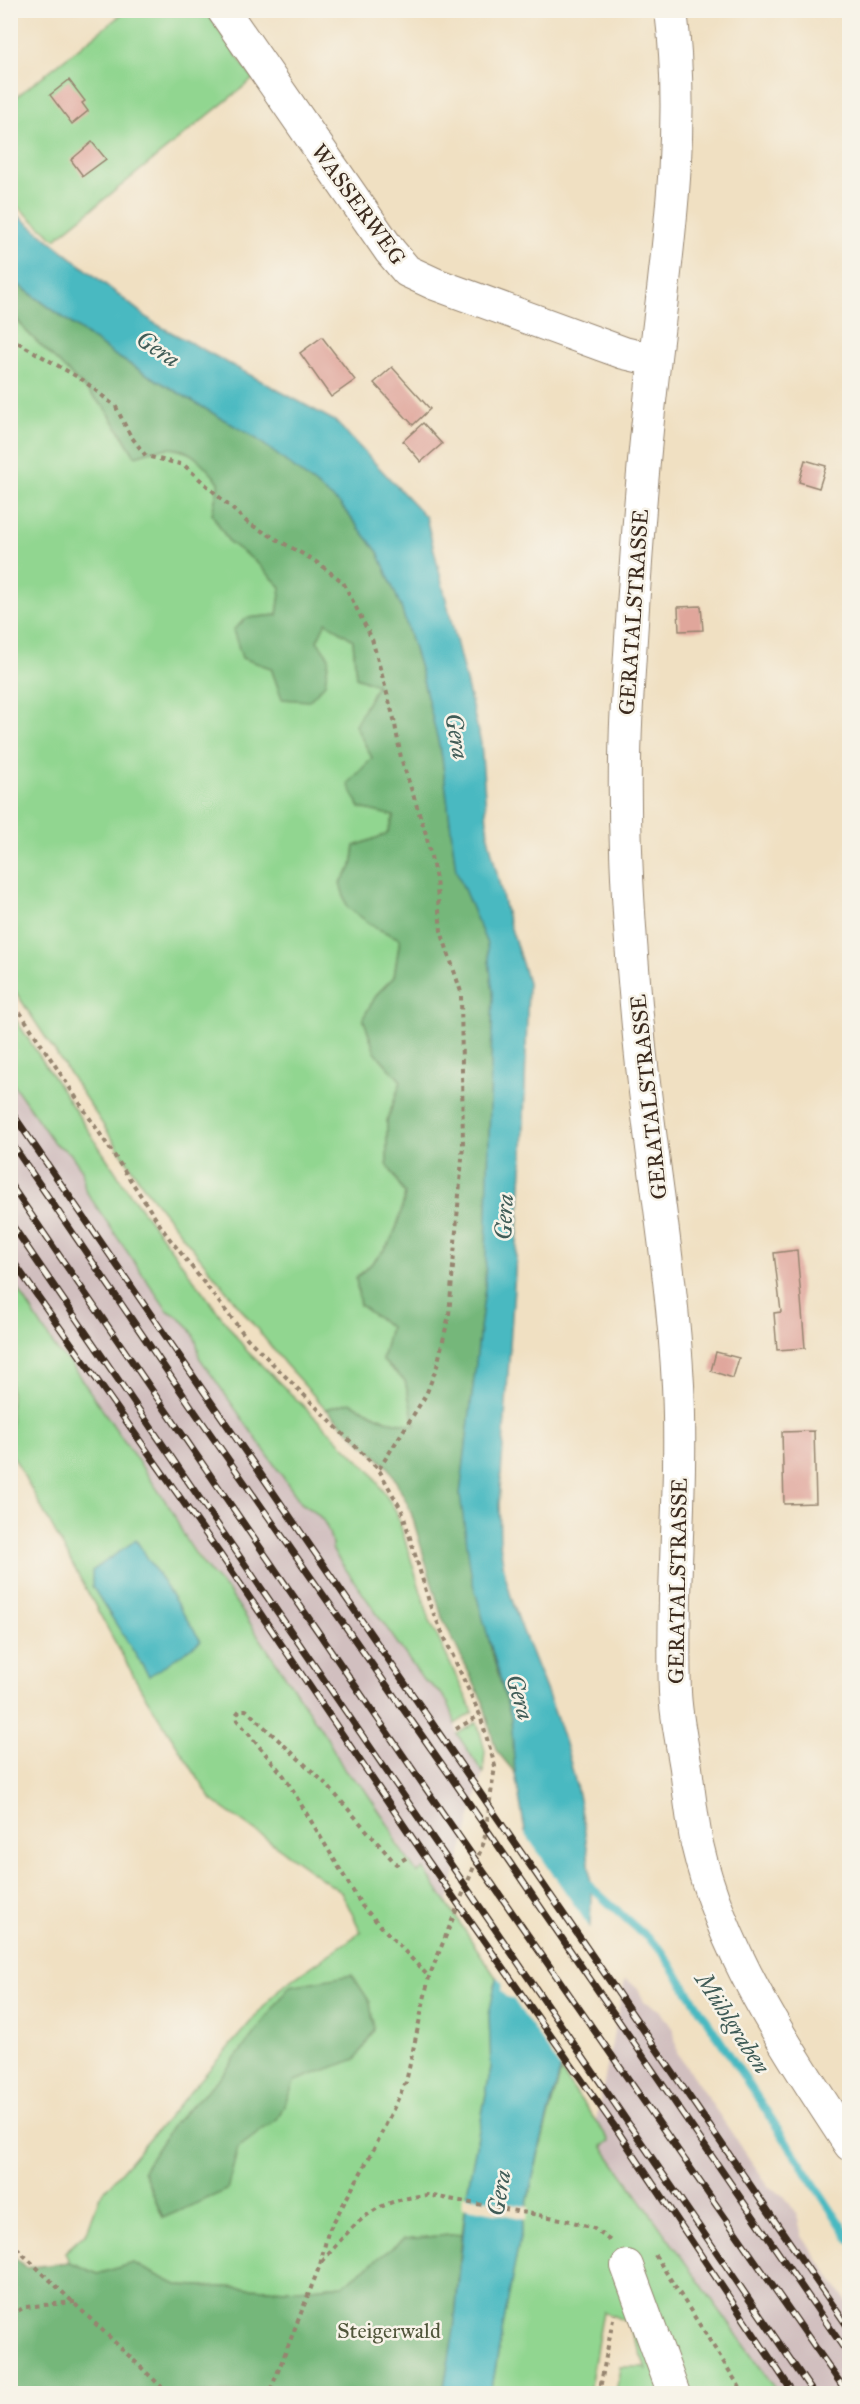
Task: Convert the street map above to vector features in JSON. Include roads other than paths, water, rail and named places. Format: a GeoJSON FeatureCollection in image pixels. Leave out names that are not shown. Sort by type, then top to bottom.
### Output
{"type":"FeatureCollection","features":[{"type":"Feature","properties":{"kind":"street","name":"WASSERWEG"},"geometry":{"type":"LineString","coordinates":[[223,10],[407,271],[435,284],[624,353],[654,360]]}},
{"type":"Feature","properties":{"kind":"street","name":"GERATALSTRASSE"},"geometry":{"type":"LineString","coordinates":[[670,10],[678,105],[674,190],[642,469],[624,744],[624,812],[639,1038],[668,1271],[678,1385],[680,1491],[675,1593],[675,1697],[697,1842],[712,1896],[731,1942],[766,2009],[807,2080],[849,2145]]}},
{"type":"Feature","properties":{"kind":"street"},"geometry":{"type":"LineString","coordinates":[[636,2259],[657,2354],[674,2394]]}},
{"type":"Feature","properties":{"kind":"water","name":"Gera"},"geometry":{"type":"Polygon","coordinates":[[[10,209],[154,323],[335,421],[426,517],[481,743],[488,836],[507,916],[528,982],[523,1156],[499,1505],[500,1545],[505,1574],[518,1618],[559,1725],[574,1776],[587,1846],[591,1899],[589,1934],[577,2004],[534,2173],[491,2393],[443,2393],[454,2330],[467,2193],[491,2068],[489,2015],[525,1831],[515,1773],[511,1717],[472,1580],[460,1495],[485,1288],[493,992],[487,944],[456,870],[442,757],[421,672],[401,607],[378,552],[340,504],[257,439],[116,356],[11,279],[10,209]]]}},
{"type":"Feature","properties":{"kind":"water"},"geometry":{"type":"Polygon","coordinates":[[[136,1540],[201,1641],[149,1676],[92,1586],[92,1571],[136,1540]]]}},
{"type":"Feature","properties":{"kind":"waterway","name":"Mühlgraben"},"geometry":{"type":"LineString","coordinates":[[584,1881],[661,1950],[850,2239]]}},
{"type":"Feature","properties":{"kind":"railway"},"geometry":{"type":"LineString","coordinates":[[10,1110],[850,2330]]}},
{"type":"Feature","properties":{"kind":"railway"},"geometry":{"type":"LineString","coordinates":[[10,1141],[195,1412],[453,1780],[850,2357]]}},
{"type":"Feature","properties":{"kind":"railway"},"geometry":{"type":"LineString","coordinates":[[10,1184],[442,1812],[848,2394]]}},
{"type":"Feature","properties":{"kind":"railway"},"geometry":{"type":"LineString","coordinates":[[10,1222],[814,2394]]}},
{"type":"Feature","properties":{"kind":"railway"},"geometry":{"type":"LineString","coordinates":[[10,1257],[220,1554],[428,1861],[617,2130],[794,2394]]}},
{"type":"Feature","properties":{"kind":"park label","name":"Steigerwald"},"geometry":{"type":"Point","coordinates":[389,2330]}}]}
